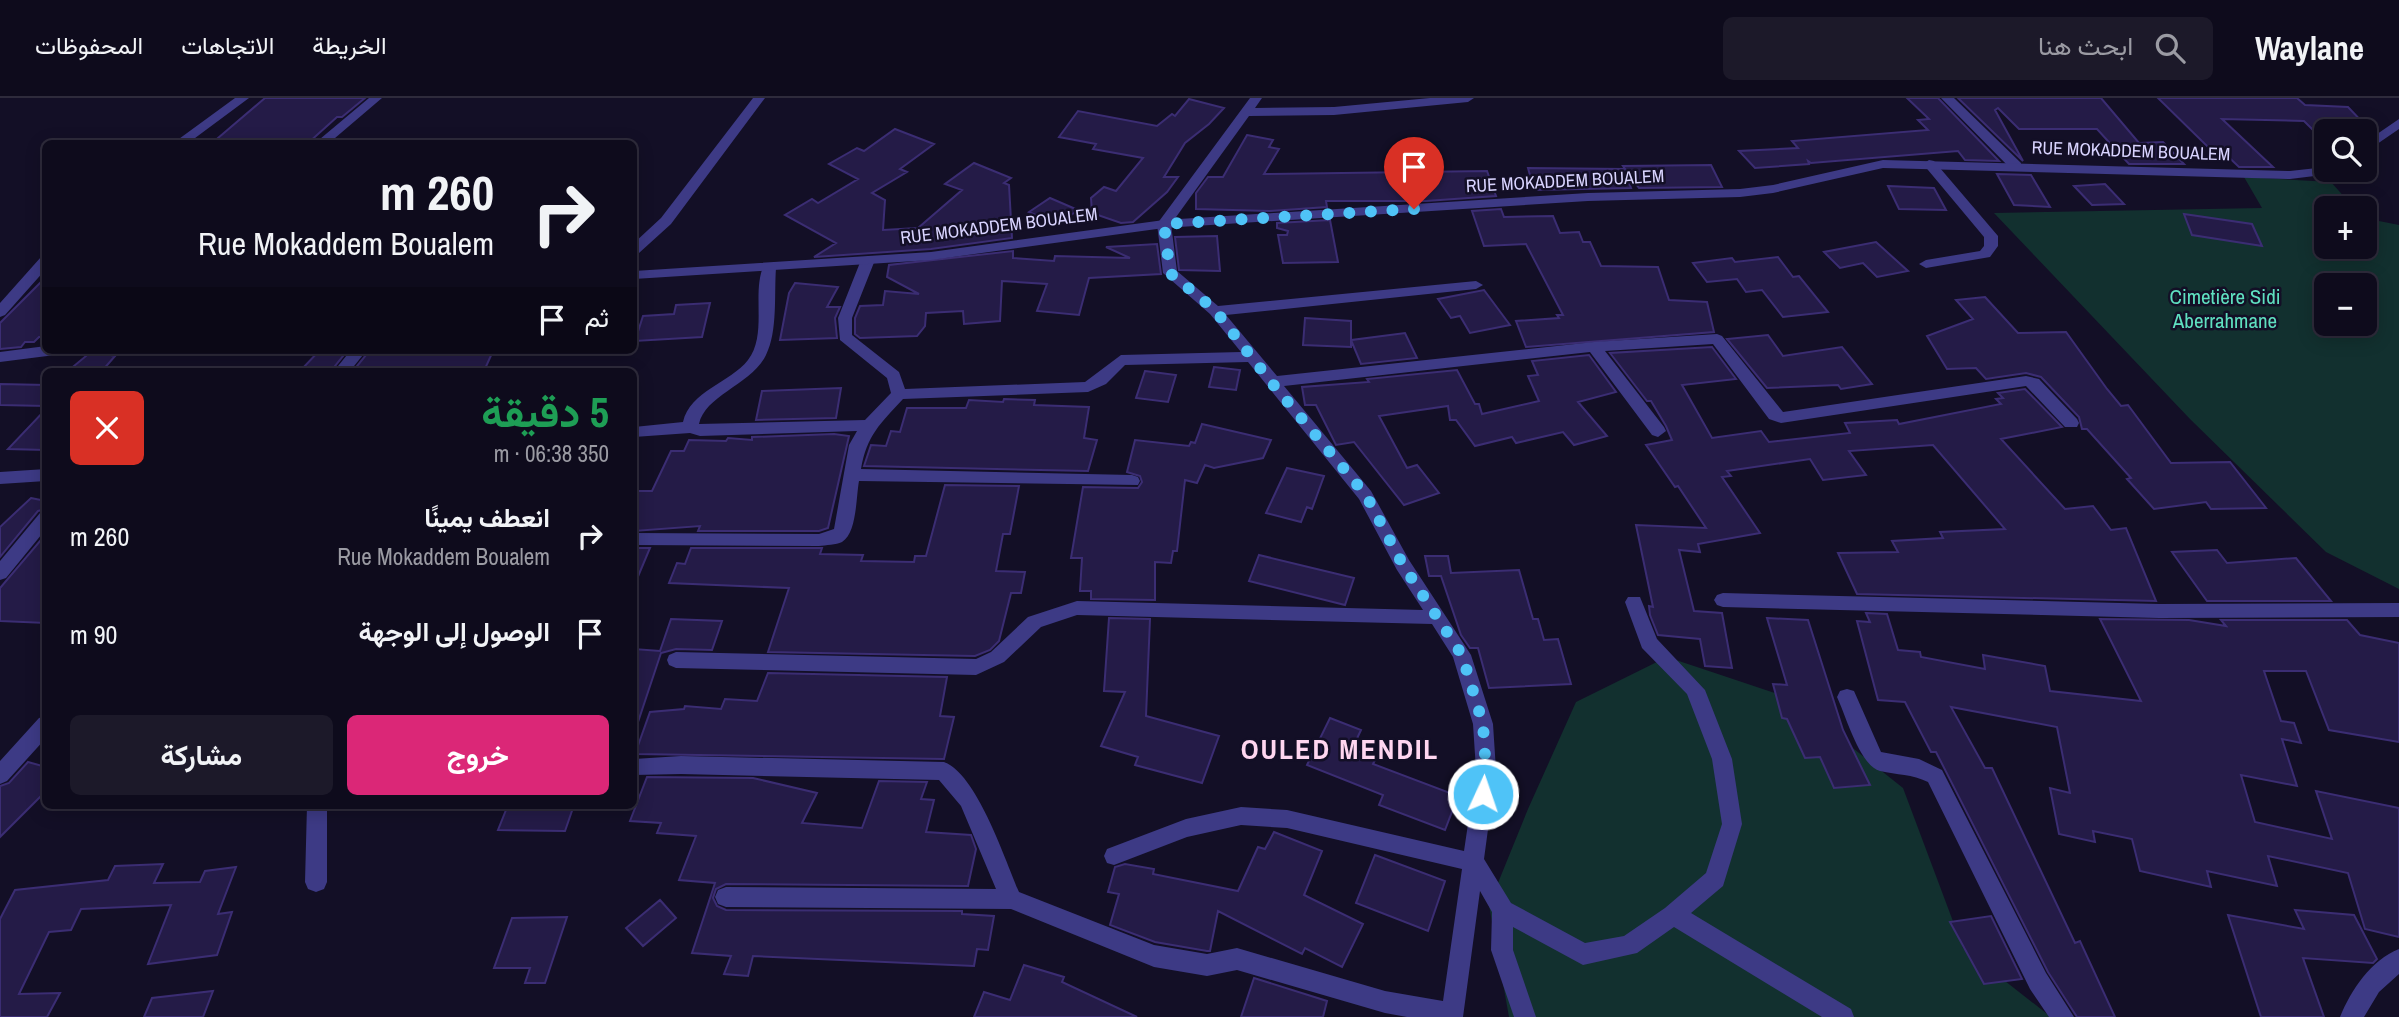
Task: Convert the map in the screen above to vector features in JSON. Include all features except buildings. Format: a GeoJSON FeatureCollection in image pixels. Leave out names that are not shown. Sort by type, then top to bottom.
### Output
{"type":"FeatureCollection","features":[{"type":"Feature","properties":{"kind":"street"},"geometry":{"type":"LineString","coordinates":[[184,140],[243,98]]}},
{"type":"Feature","properties":{"kind":"street"},"geometry":{"type":"LineString","coordinates":[[325,140],[376,98]]}},
{"type":"Feature","properties":{"kind":"street"},"geometry":{"type":"LineString","coordinates":[[637,247],[666,221],[759,98]]}},
{"type":"Feature","properties":{"kind":"street"},"geometry":{"type":"LineString","coordinates":[[726,897],[1011,899],[1154,956],[1207,965],[1237,958],[1385,1002],[1453,1015],[1486,771],[1483,724],[1462,655],[1403,565],[1366,495],[1271,382],[1215,310],[1170,273],[1164,224],[1256,98]]}},
{"type":"Feature","properties":{"kind":"street"},"geometry":{"type":"LineString","coordinates":[[1248,112],[1334,111],[1468,98]]}},
{"type":"Feature","properties":{"kind":"street"},"geometry":{"type":"LineString","coordinates":[[1947,98],[2016,166]]}},
{"type":"Feature","properties":{"kind":"street"},"geometry":{"type":"LineString","coordinates":[[2377,140],[2399,124]]}},
{"type":"Feature","properties":{"kind":"street"},"geometry":{"type":"LineString","coordinates":[[1927,264],[1985,254],[1991,246],[1991,236],[1929,163]]}},
{"type":"Feature","properties":{"kind":"street","name":"RUE MOKADDEM BOUALEM"},"geometry":{"type":"LineString","coordinates":[[637,275],[930,256],[1164,224],[1588,197],[1740,193],[1773,189],[1883,164],[1929,163],[2290,175],[2314,172]]}},
{"type":"Feature","properties":{"kind":"street"},"geometry":{"type":"LineString","coordinates":[[868,260],[845,318],[845,337],[894,376],[899,394]]}},
{"type":"Feature","properties":{"kind":"street"},"geometry":{"type":"LineString","coordinates":[[0,312],[42,265]]}},
{"type":"Feature","properties":{"kind":"street"},"geometry":{"type":"LineString","coordinates":[[690,427],[690,420],[696,409],[747,369],[759,354],[769,268]]}},
{"type":"Feature","properties":{"kind":"street"},"geometry":{"type":"LineString","coordinates":[[1215,310],[1476,285]]}},
{"type":"Feature","properties":{"kind":"street"},"geometry":{"type":"LineString","coordinates":[[1271,382],[1594,346],[1717,339],[1775,415],[1781,418],[2026,381],[2034,383],[2071,423]]}},
{"type":"Feature","properties":{"kind":"street"},"geometry":{"type":"LineString","coordinates":[[1594,346],[1658,431]]}},
{"type":"Feature","properties":{"kind":"street"},"geometry":{"type":"LineString","coordinates":[[0,357],[42,352]]}},
{"type":"Feature","properties":{"kind":"street"},"geometry":{"type":"LineString","coordinates":[[344,368],[356,354]]}},
{"type":"Feature","properties":{"kind":"street"},"geometry":{"type":"LineString","coordinates":[[637,539],[819,540],[836,537],[842,531],[857,445],[869,425],[899,394],[1088,387],[1101,380],[1121,360],[1254,357]]}},
{"type":"Feature","properties":{"kind":"street"},"geometry":{"type":"LineString","coordinates":[[637,432],[690,427],[700,430],[869,425]]}},
{"type":"Feature","properties":{"kind":"street"},"geometry":{"type":"LineString","coordinates":[[0,478],[42,475]]}},
{"type":"Feature","properties":{"kind":"street"},"geometry":{"type":"LineString","coordinates":[[852,475],[1132,481]]}},
{"type":"Feature","properties":{"kind":"street"},"geometry":{"type":"LineString","coordinates":[[0,573],[42,522]]}},
{"type":"Feature","properties":{"kind":"street"},"geometry":{"type":"LineString","coordinates":[[1723,600],[2158,611],[2399,610]]}},
{"type":"Feature","properties":{"kind":"street"},"geometry":{"type":"LineString","coordinates":[[1114,856],[1186,828],[1241,816],[1287,819],[1475,863],[1503,910],[1583,954],[1629,946],[1673,915],[1715,879],[1732,824],[1722,760],[1695,691],[1649,643],[1634,603]]}},
{"type":"Feature","properties":{"kind":"street"},"geometry":{"type":"LineString","coordinates":[[676,660],[976,667],[993,663],[1023,629],[1050,613],[1077,608],[1436,617]]}},
{"type":"Feature","properties":{"kind":"street"},"geometry":{"type":"LineString","coordinates":[[1847,698],[1874,758],[1886,765],[1919,768],[1936,776],[2038,981],[2063,1017]]}},
{"type":"Feature","properties":{"kind":"street"},"geometry":{"type":"LineString","coordinates":[[0,775],[42,728]]}},
{"type":"Feature","properties":{"kind":"street"},"geometry":{"type":"LineString","coordinates":[[637,767],[681,765],[944,771],[969,800],[1011,899]]}},
{"type":"Feature","properties":{"kind":"street"},"geometry":{"type":"LineString","coordinates":[[316,882],[317,809]]}},
{"type":"Feature","properties":{"kind":"street"},"geometry":{"type":"LineString","coordinates":[[1503,910],[1502,950],[1525,1017]]}},
{"type":"Feature","properties":{"kind":"street"},"geometry":{"type":"LineString","coordinates":[[1673,915],[1843,1017]]}},
{"type":"Feature","properties":{"kind":"street"},"geometry":{"type":"LineString","coordinates":[[2351,1017],[2371,984],[2399,960]]}},
{"type":"Feature","properties":{"kind":"green space","name":"Cimetière Sidi Aberrahmane"},"geometry":{"type":"Polygon","coordinates":[[[2244,177],[2331,182],[2343,196],[2314,196],[2314,259],[2377,259],[2377,221],[2399,225],[2399,589],[2326,552],[2190,419],[1994,213],[2262,208],[2244,177]]]}},
{"type":"Feature","properties":{"kind":"green space"},"geometry":{"type":"Polygon","coordinates":[[[1667,657],[1790,698],[1903,788],[1963,948],[2051,1017],[1509,1017],[1489,905],[1528,809],[1576,702],[1667,657]]]}},
{"type":"Feature","properties":{"kind":"district","name":"OULED MENDIL"},"geometry":{"type":"Point","coordinates":[1340,749]}},
{"type":"Feature","properties":{"kind":"route"},"geometry":{"type":"LineString","coordinates":[[1414,209],[1164,224],[1166,254],[1170,273],[1215,310],[1271,382],[1366,495],[1403,565],[1462,655],[1483,724],[1486,771],[1483,794]]}}]}
